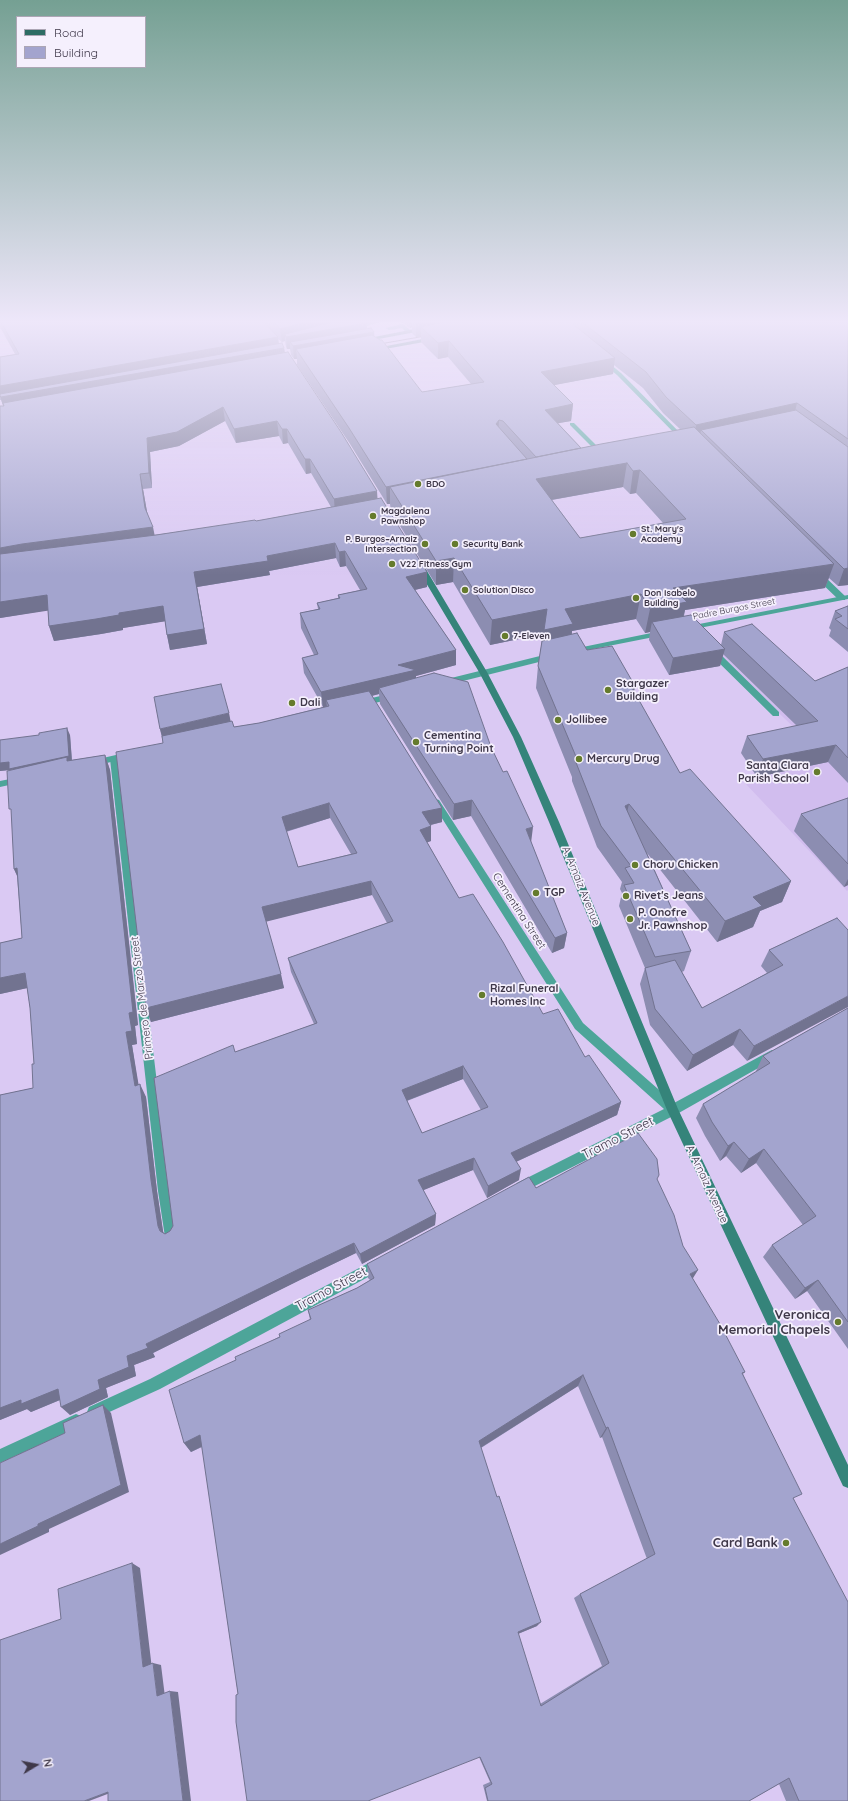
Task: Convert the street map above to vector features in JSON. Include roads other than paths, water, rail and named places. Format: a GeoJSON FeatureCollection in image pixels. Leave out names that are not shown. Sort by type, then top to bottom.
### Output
{"type":"FeatureCollection","features":[{"type":"Feature","properties":{"kind":"main road","name":"A. Arnaiz Avenue"},"geometry":{"type":"LineString","coordinates":[[414,556],[483,672],[517,738],[554,822],[673,1110],[848,1481]]}},
{"type":"Feature","properties":{"kind":"street"},"geometry":{"type":"LineString","coordinates":[[648,406],[684,445]]}},
{"type":"Feature","properties":{"kind":"street"},"geometry":{"type":"LineString","coordinates":[[572,424],[609,461]]}},
{"type":"Feature","properties":{"kind":"street"},"geometry":{"type":"LineString","coordinates":[[814,571],[845,598]]}},
{"type":"Feature","properties":{"kind":"street","name":"Padre Burgos Street"},"geometry":{"type":"LineString","coordinates":[[689,630],[845,598]]}},
{"type":"Feature","properties":{"kind":"street"},"geometry":{"type":"LineString","coordinates":[[431,686],[483,672],[562,654],[668,632]]}},
{"type":"Feature","properties":{"kind":"street"},"geometry":{"type":"LineString","coordinates":[[705,644],[776,714]]}},
{"type":"Feature","properties":{"kind":"street"},"geometry":{"type":"LineString","coordinates":[[356,704],[374,704],[402,693]]}},
{"type":"Feature","properties":{"kind":"street"},"geometry":{"type":"LineString","coordinates":[[85,766],[136,754]]}},
{"type":"Feature","properties":{"kind":"street","name":"Primero de Marzo Street"},"geometry":{"type":"LineString","coordinates":[[114,759],[164,1192],[171,1237]]}},
{"type":"Feature","properties":{"kind":"street"},"geometry":{"type":"LineString","coordinates":[[0,784],[28,778]]}},
{"type":"Feature","properties":{"kind":"street","name":"Cementina Street"},"geometry":{"type":"LineString","coordinates":[[431,796],[580,1026],[673,1110]]}},
{"type":"Feature","properties":{"kind":"street","name":"Tramo Street"},"geometry":{"type":"LineString","coordinates":[[510,1193],[673,1110],[781,1050]]}},
{"type":"Feature","properties":{"kind":"street","name":"Tramo Street"},"geometry":{"type":"LineString","coordinates":[[0,1456],[155,1384],[387,1259]]}},
{"type":"Feature","properties":{"kind":"place","name":"BDO"},"geometry":{"type":"Point","coordinates":[418,484]}},
{"type":"Feature","properties":{"kind":"place","name":"Magdalena Pawnshop"},"geometry":{"type":"Point","coordinates":[373,516]}},
{"type":"Feature","properties":{"kind":"place","name":"St. Mary's Academy"},"geometry":{"type":"Point","coordinates":[633,534]}},
{"type":"Feature","properties":{"kind":"place","name":"P. Burgos–Arnaiz Intersection"},"geometry":{"type":"Point","coordinates":[425,544]}},
{"type":"Feature","properties":{"kind":"place","name":"Security Bank"},"geometry":{"type":"Point","coordinates":[455,544]}},
{"type":"Feature","properties":{"kind":"place","name":"V22 Fitness Gym"},"geometry":{"type":"Point","coordinates":[392,564]}},
{"type":"Feature","properties":{"kind":"place","name":"Solution Disco"},"geometry":{"type":"Point","coordinates":[465,590]}},
{"type":"Feature","properties":{"kind":"place","name":"Don Isabelo Building"},"geometry":{"type":"Point","coordinates":[636,598]}},
{"type":"Feature","properties":{"kind":"place","name":"7-Eleven"},"geometry":{"type":"Point","coordinates":[505,636]}},
{"type":"Feature","properties":{"kind":"place","name":"Stargazer Building"},"geometry":{"type":"Point","coordinates":[608,690]}},
{"type":"Feature","properties":{"kind":"place","name":"Dali"},"geometry":{"type":"Point","coordinates":[292,703]}},
{"type":"Feature","properties":{"kind":"place","name":"Jollibee"},"geometry":{"type":"Point","coordinates":[558,720]}},
{"type":"Feature","properties":{"kind":"place","name":"Cementina Turning Point"},"geometry":{"type":"Point","coordinates":[416,742]}},
{"type":"Feature","properties":{"kind":"place","name":"Mercury Drug"},"geometry":{"type":"Point","coordinates":[579,759]}},
{"type":"Feature","properties":{"kind":"place","name":"Santa Clara Parish School"},"geometry":{"type":"Point","coordinates":[817,772]}},
{"type":"Feature","properties":{"kind":"place","name":"Choru Chicken"},"geometry":{"type":"Point","coordinates":[635,865]}},
{"type":"Feature","properties":{"kind":"place","name":"TGP"},"geometry":{"type":"Point","coordinates":[536,893]}},
{"type":"Feature","properties":{"kind":"place","name":"Rivet's Jeans"},"geometry":{"type":"Point","coordinates":[626,896]}},
{"type":"Feature","properties":{"kind":"place","name":"P. Onofre Jr. Pawnshop"},"geometry":{"type":"Point","coordinates":[630,919]}},
{"type":"Feature","properties":{"kind":"place","name":"Rizal Funeral Homes Inc"},"geometry":{"type":"Point","coordinates":[482,995]}},
{"type":"Feature","properties":{"kind":"place","name":"Veronica Memorial Chapels"},"geometry":{"type":"Point","coordinates":[838,1322]}},
{"type":"Feature","properties":{"kind":"place","name":"Card Bank"},"geometry":{"type":"Point","coordinates":[786,1543]}}]}
